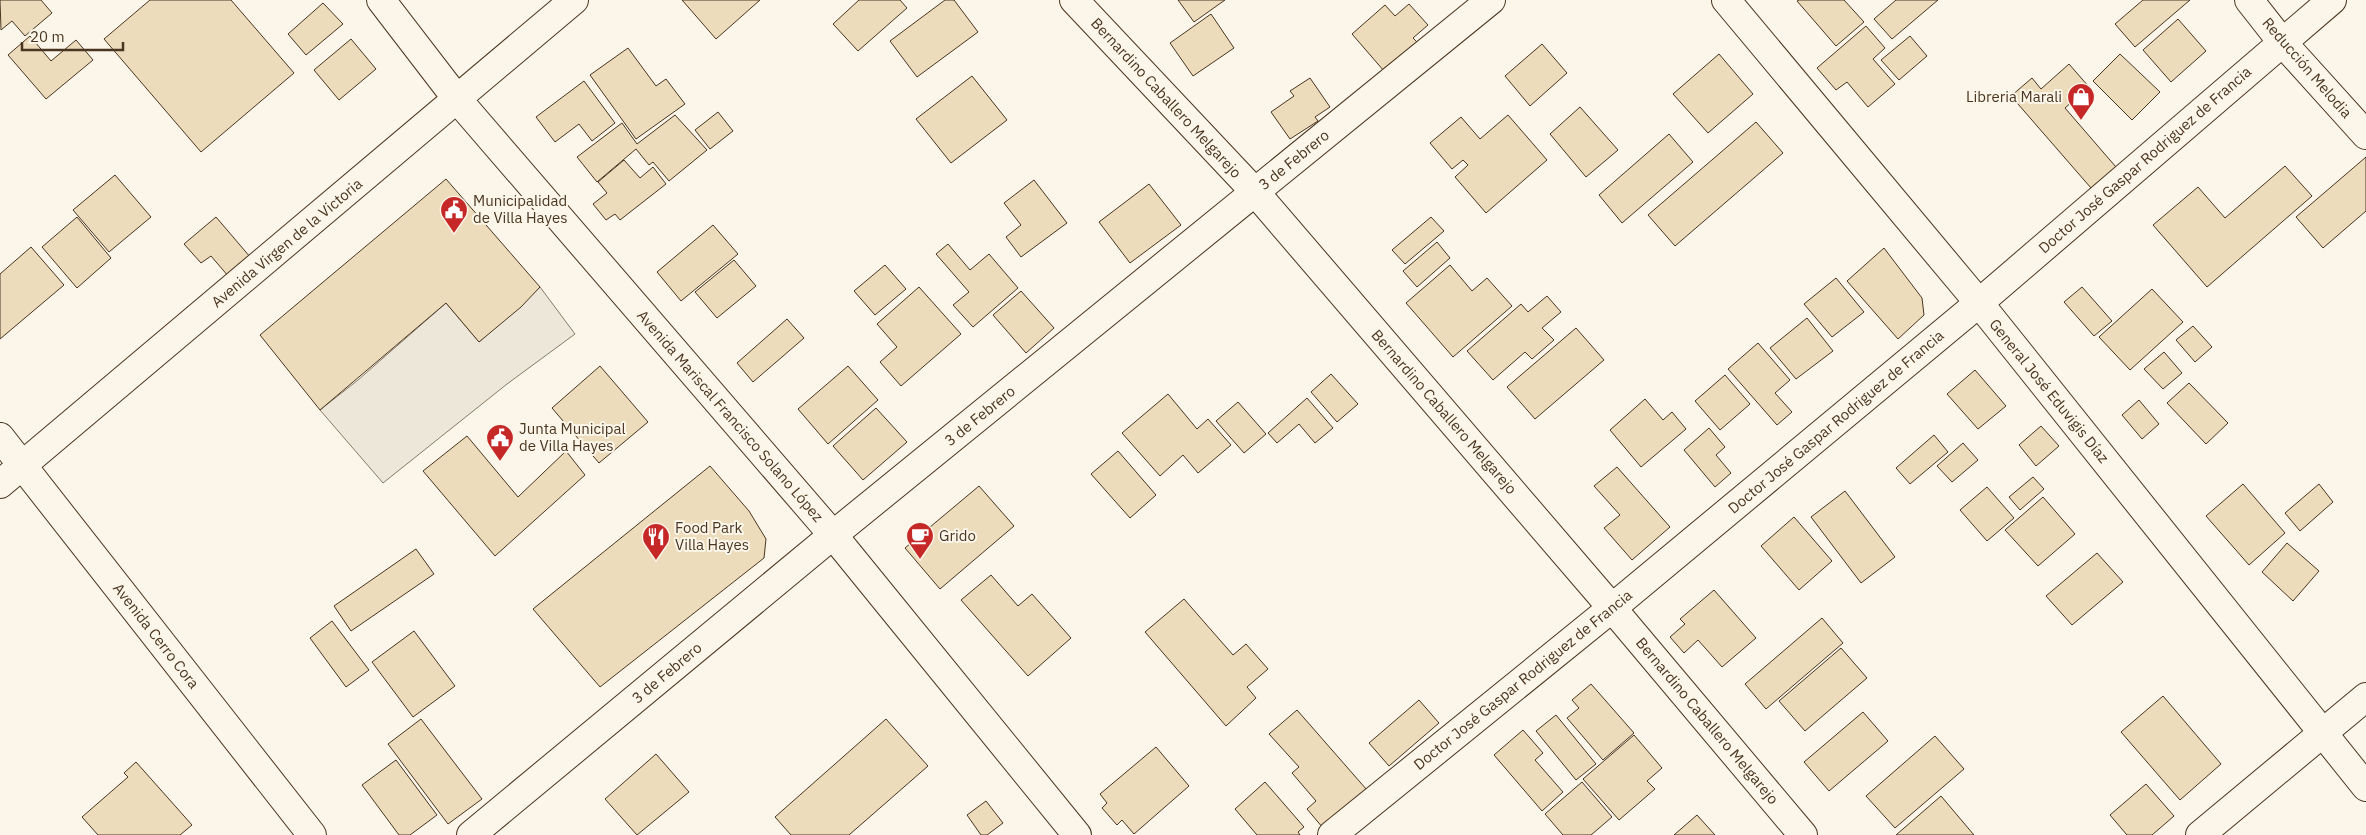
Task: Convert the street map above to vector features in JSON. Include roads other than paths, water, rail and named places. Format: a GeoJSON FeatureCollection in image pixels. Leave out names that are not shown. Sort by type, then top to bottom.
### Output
{"type":"FeatureCollection","features":[{"type":"Feature","properties":{"kind":"street","name":"Avenida Mariscal Francisco Solano López"},"geometry":{"type":"LineString","coordinates":[[381,0],[457,99],[833,535],[1077,835]]}},
{"type":"Feature","properties":{"kind":"street","name":"Avenida Virgen de la Victoria"},"geometry":{"type":"LineString","coordinates":[[0,484],[574,0]]}},
{"type":"Feature","properties":{"kind":"street","name":"Bernardino Caballero Melgarejo"},"geometry":{"type":"LineString","coordinates":[[1074,0],[1255,192],[1612,608],[1803,835]]}},
{"type":"Feature","properties":{"kind":"street","name":"3 de Febrero"},"geometry":{"type":"LineString","coordinates":[[471,835],[833,535],[1491,0]]}},
{"type":"Feature","properties":{"kind":"street","name":"General José Eduvigis Díaz"},"geometry":{"type":"LineString","coordinates":[[1726,0],[1979,303],[2366,787]]}},
{"type":"Feature","properties":{"kind":"street","name":"Reducción Melodia"},"geometry":{"type":"LineString","coordinates":[[2249,0],[2282,42],[2366,135]]}},
{"type":"Feature","properties":{"kind":"street","name":"Doctor José Gaspar Rodriguez de Francia"},"geometry":{"type":"LineString","coordinates":[[1332,835],[1612,608],[1979,303],[2332,0]]}},
{"type":"Feature","properties":{"kind":"street","name":"Avenida Cerro Cora"},"geometry":{"type":"LineString","coordinates":[[0,437],[312,835]]}},
{"type":"Feature","properties":{"kind":"street"},"geometry":{"type":"LineString","coordinates":[[2200,835],[2366,697]]}},
{"type":"Feature","properties":{"kind":"place","name":"Libreria Marali"},"geometry":{"type":"Point","coordinates":[2081,121]}},
{"type":"Feature","properties":{"kind":"place","name":"Municipalidad de Villa Hayes"},"geometry":{"type":"Point","coordinates":[454,234]}},
{"type":"Feature","properties":{"kind":"place","name":"Junta Municipal de Villa Hayes"},"geometry":{"type":"Point","coordinates":[500,462]}},
{"type":"Feature","properties":{"kind":"place","name":"Grido"},"geometry":{"type":"Point","coordinates":[920,560]}},
{"type":"Feature","properties":{"kind":"place","name":"Food Park Villa Hayes"},"geometry":{"type":"Point","coordinates":[656,561]}}]}
